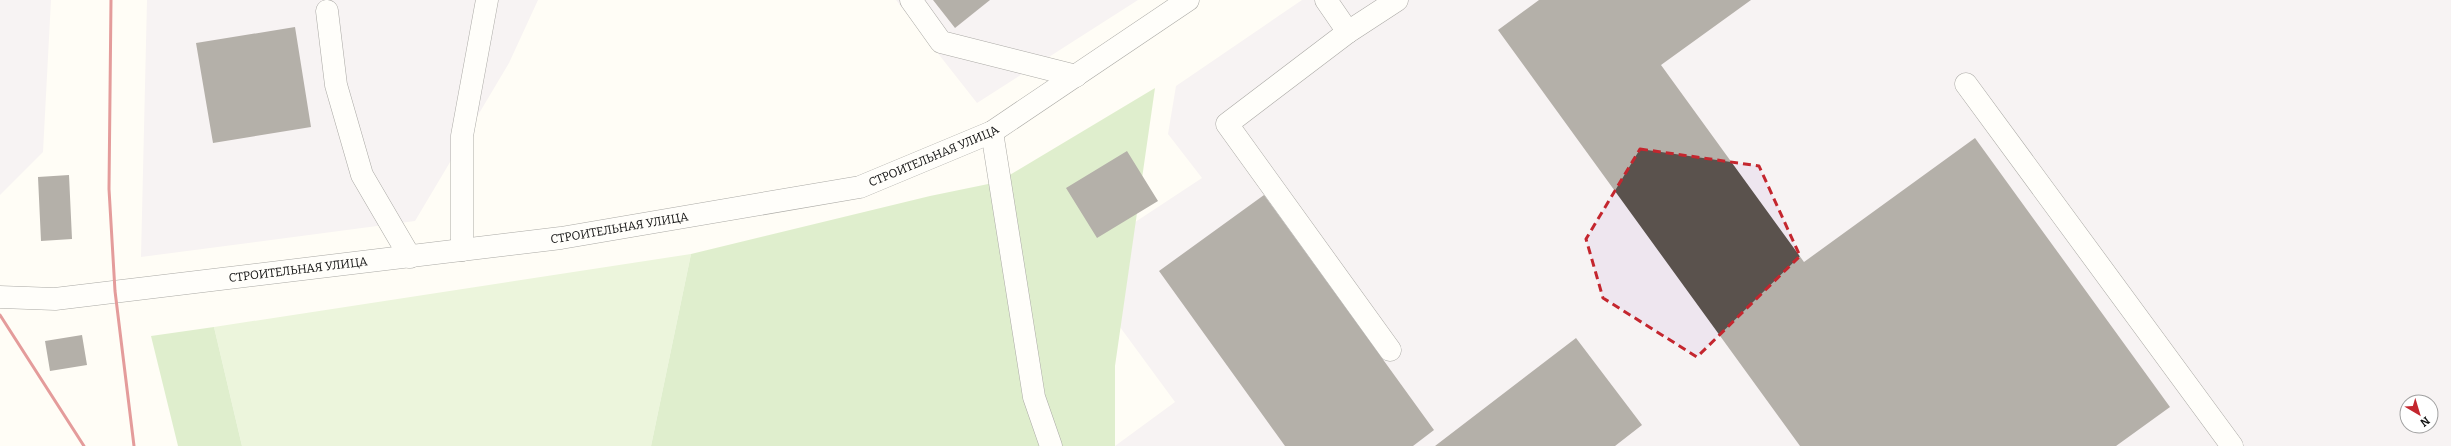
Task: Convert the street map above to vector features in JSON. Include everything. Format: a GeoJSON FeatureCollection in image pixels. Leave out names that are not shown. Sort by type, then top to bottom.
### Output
{"type":"FeatureCollection","features":[{"type":"Feature","properties":{"kind":"street"},"geometry":{"type":"LineString","coordinates":[[462,250],[462,136],[486,0]]}},
{"type":"Feature","properties":{"kind":"street"},"geometry":{"type":"LineString","coordinates":[[911,0],[941,42],[1076,76]]}},
{"type":"Feature","properties":{"kind":"street","name":"СТРОИТЕЛЬНАЯ УЛИЦА"},"geometry":{"type":"LineString","coordinates":[[0,298],[55,299],[560,238],[860,187],[992,132],[1188,0]]}},
{"type":"Feature","properties":{"kind":"street"},"geometry":{"type":"LineString","coordinates":[[1326,0],[1348,32]]}},
{"type":"Feature","properties":{"kind":"street"},"geometry":{"type":"LineString","coordinates":[[1390,350],[1227,124],[1348,32],[1397,0]]}},
{"type":"Feature","properties":{"kind":"street"},"geometry":{"type":"LineString","coordinates":[[327,11],[336,85],[362,175],[410,257]]}},
{"type":"Feature","properties":{"kind":"street"},"geometry":{"type":"LineString","coordinates":[[1966,84],[2232,446]]}},
{"type":"Feature","properties":{"kind":"street"},"geometry":{"type":"LineString","coordinates":[[992,132],[1034,397],[1051,446]]}},
{"type":"Feature","properties":{"kind":"highlighted area"},"geometry":{"type":"Polygon","coordinates":[[[1640,149],[1759,166],[1800,256],[1697,357],[1603,298],[1586,239],[1640,149]]]}},
{"type":"Feature","properties":{"kind":"shaded area"},"geometry":{"type":"Polygon","coordinates":[[[0,0],[51,0],[43,152],[0,195],[0,0]]]}},
{"type":"Feature","properties":{"kind":"shaded area"},"geometry":{"type":"Polygon","coordinates":[[[147,0],[538,0],[509,63],[415,221],[141,257],[147,0]]]}},
{"type":"Feature","properties":{"kind":"shaded area"},"geometry":{"type":"Polygon","coordinates":[[[896,0],[1138,0],[977,103],[896,0]]]}},
{"type":"Feature","properties":{"kind":"shaded area"},"geometry":{"type":"Polygon","coordinates":[[[1302,0],[2451,0],[2451,446],[1115,446],[1175,402],[1073,263],[1202,178],[1168,134],[1176,86],[1302,0]]]}},
{"type":"Feature","properties":{"kind":"green space"},"geometry":{"type":"Polygon","coordinates":[[[1155,88],[1115,366],[1115,446],[651,446],[691,254],[930,196],[998,182],[1155,88]]]}},
{"type":"Feature","properties":{"kind":"green space"},"geometry":{"type":"Polygon","coordinates":[[[691,254],[651,446],[242,446],[214,327],[691,254]]]}},
{"type":"Feature","properties":{"kind":"green space"},"geometry":{"type":"Polygon","coordinates":[[[214,327],[242,446],[178,446],[151,336],[214,327]]]}},
{"type":"Feature","properties":{"kind":"building"},"geometry":{"type":"Polygon","coordinates":[[[933,0],[990,0],[955,28],[933,0]]]}},
{"type":"Feature","properties":{"kind":"building"},"geometry":{"type":"Polygon","coordinates":[[[1539,0],[1751,0],[1661,65],[1804,262],[1975,138],[2170,407],[2116,446],[1800,446],[1498,30],[1539,0]]]}},
{"type":"Feature","properties":{"kind":"building"},"geometry":{"type":"Polygon","coordinates":[[[295,27],[311,127],[213,143],[196,43],[295,27]]]}},
{"type":"Feature","properties":{"kind":"building"},"geometry":{"type":"Polygon","coordinates":[[[1127,151],[1158,201],[1097,238],[1066,188],[1127,151]]]}},
{"type":"Feature","properties":{"kind":"building"},"geometry":{"type":"Polygon","coordinates":[[[69,175],[72,239],[41,241],[38,177],[69,175]]]}},
{"type":"Feature","properties":{"kind":"building"},"geometry":{"type":"Polygon","coordinates":[[[1264,195],[1434,430],[1413,446],[1285,446],[1159,271],[1264,195]]]}},
{"type":"Feature","properties":{"kind":"building"},"geometry":{"type":"Polygon","coordinates":[[[82,335],[87,365],[50,371],[45,341],[82,335]]]}},
{"type":"Feature","properties":{"kind":"building"},"geometry":{"type":"Polygon","coordinates":[[[1576,338],[1642,425],[1615,446],[1435,446],[1576,338]]]}},
{"type":"Feature","properties":{"kind":"railway"},"geometry":{"type":"LineString","coordinates":[[111,0],[109,189],[115,291],[134,446]]}},
{"type":"Feature","properties":{"kind":"railway"},"geometry":{"type":"LineString","coordinates":[[0,315],[84,446]]}}]}
